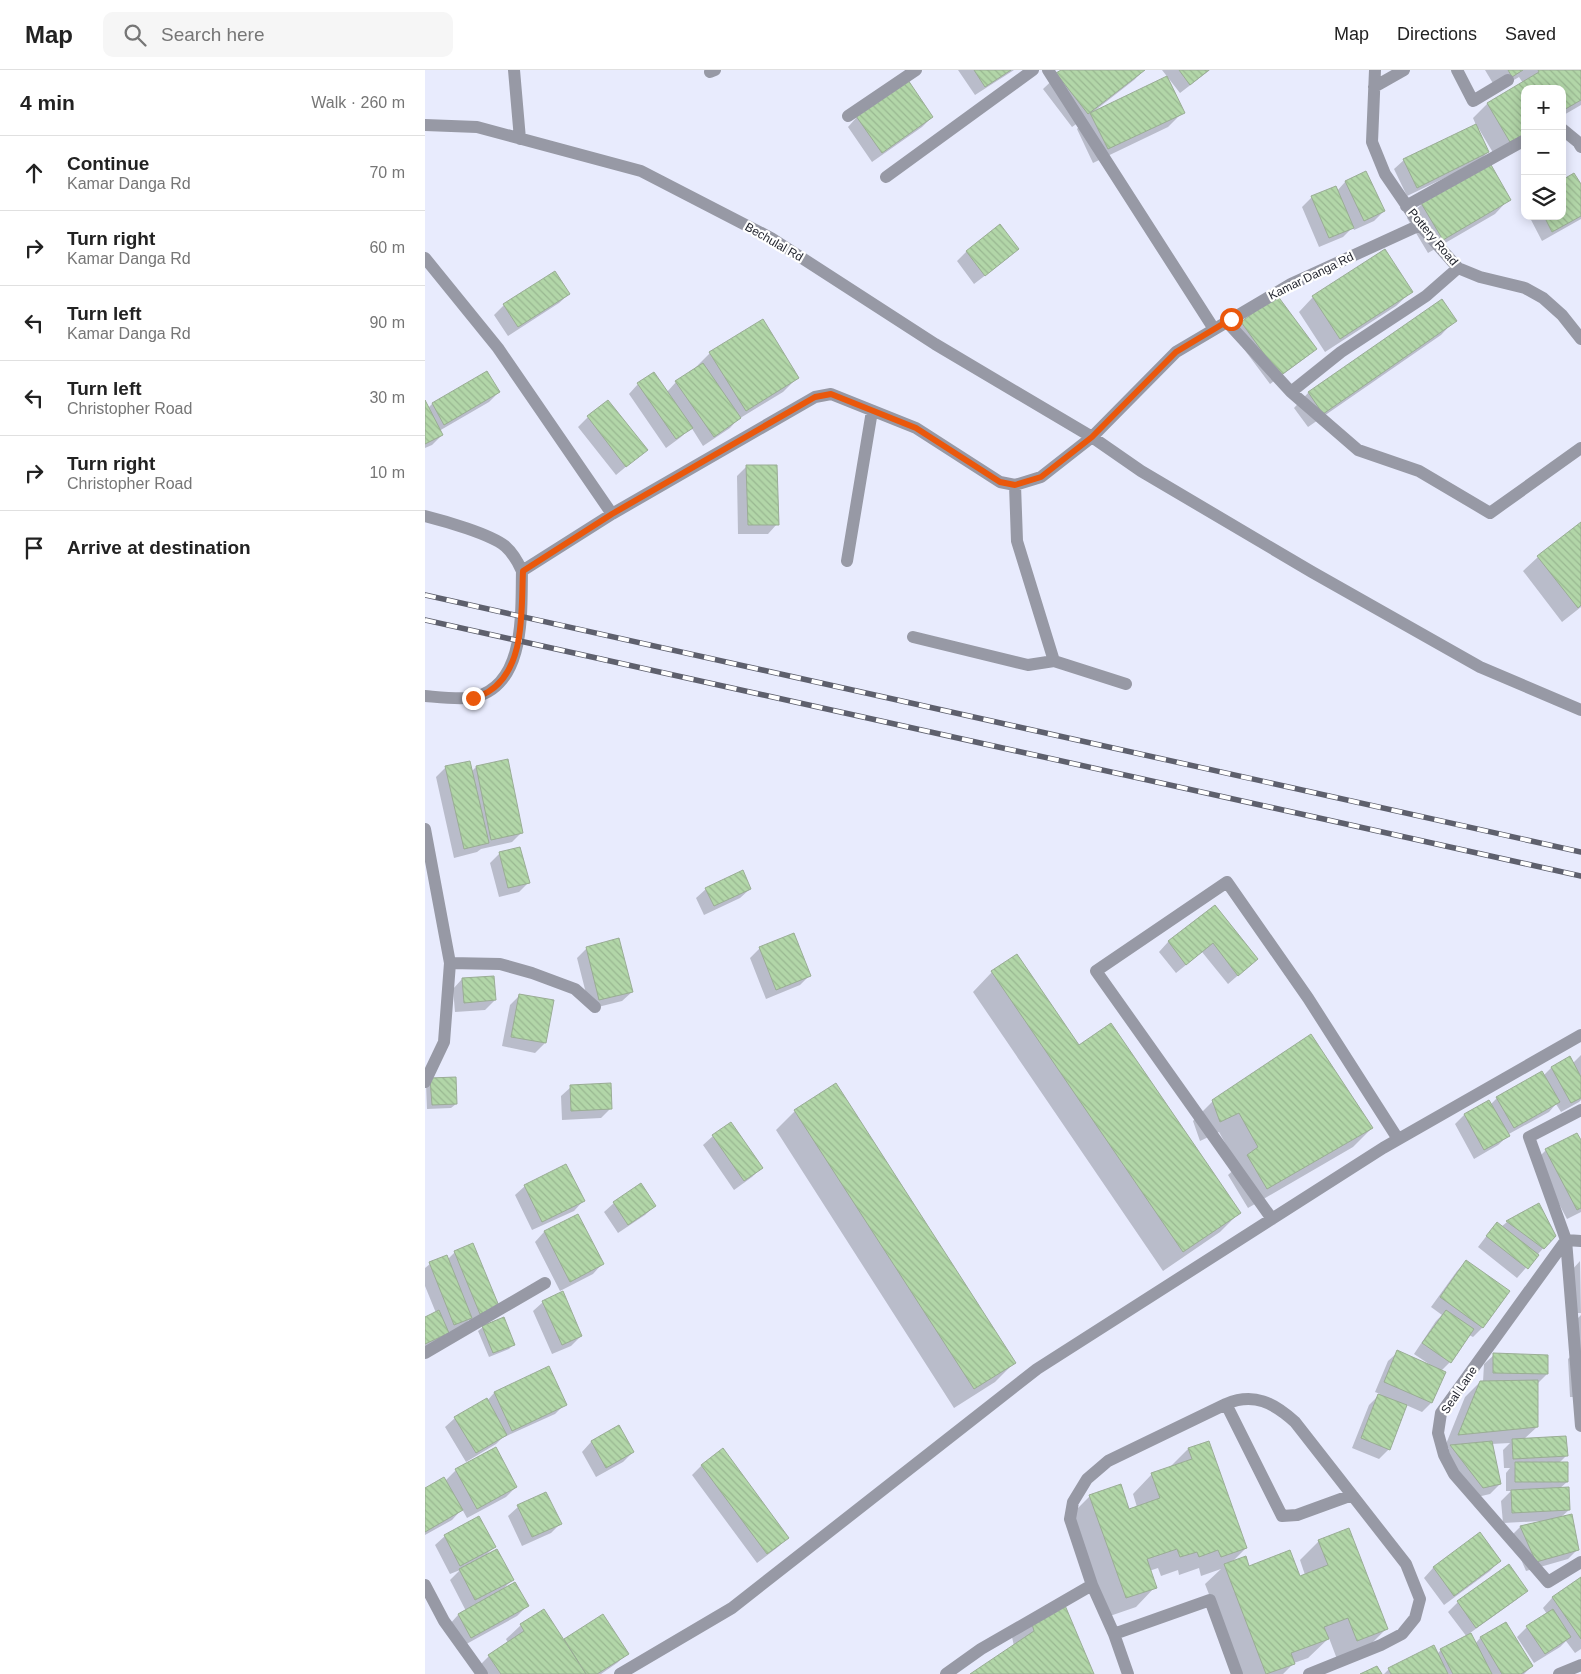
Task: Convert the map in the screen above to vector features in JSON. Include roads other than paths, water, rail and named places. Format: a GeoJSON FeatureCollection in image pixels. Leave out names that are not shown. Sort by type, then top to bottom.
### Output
{"type":"FeatureCollection","features":[{"type":"Feature","properties":{"kind":"street"},"geometry":{"type":"LineString","coordinates":[[514,70],[520,139]]}},
{"type":"Feature","properties":{"kind":"street"},"geometry":{"type":"LineString","coordinates":[[847,116],[916,70]]}},
{"type":"Feature","properties":{"kind":"street"},"geometry":{"type":"LineString","coordinates":[[886,177],[1033,70]]}},
{"type":"Feature","properties":{"kind":"street"},"geometry":{"type":"LineString","coordinates":[[1048,70],[1214,329]]}},
{"type":"Feature","properties":{"kind":"street","name":"Pottery Road"},"geometry":{"type":"LineString","coordinates":[[1375,70],[1372,142],[1385,174],[1420,225],[1458,268],[1481,277],[1525,288],[1543,298],[1561,315],[1581,340]]}},
{"type":"Feature","properties":{"kind":"street"},"geometry":{"type":"LineString","coordinates":[[1374,87],[1404,70]]}},
{"type":"Feature","properties":{"kind":"street"},"geometry":{"type":"LineString","coordinates":[[1457,70],[1473,101],[1508,80]]}},
{"type":"Feature","properties":{"kind":"street","name":"Bechulal Rd"},"geometry":{"type":"LineString","coordinates":[[425,125],[477,127],[641,171],[762,234],[935,344],[1092,437],[1141,471],[1320,576],[1480,667],[1581,710]]}},
{"type":"Feature","properties":{"kind":"street"},"geometry":{"type":"LineString","coordinates":[[1563,130],[1578,142],[1581,147]]}},
{"type":"Feature","properties":{"kind":"street"},"geometry":{"type":"LineString","coordinates":[[1407,206],[1521,142]]}},
{"type":"Feature","properties":{"kind":"street","name":"Kamar Danga Rd"},"geometry":{"type":"LineString","coordinates":[[1015,485],[1041,477],[1092,437],[1176,352],[1291,284],[1420,225]]}},
{"type":"Feature","properties":{"kind":"street"},"geometry":{"type":"LineString","coordinates":[[425,258],[498,348],[612,514]]}},
{"type":"Feature","properties":{"kind":"street"},"geometry":{"type":"LineString","coordinates":[[1291,392],[1341,352],[1426,296],[1458,268]]}},
{"type":"Feature","properties":{"kind":"street"},"geometry":{"type":"LineString","coordinates":[[1227,322],[1291,392],[1358,450],[1419,471],[1490,513],[1581,448]]}},
{"type":"Feature","properties":{"kind":"street"},"geometry":{"type":"LineString","coordinates":[[523,571],[612,514],[815,397],[831,394],[916,428],[1000,482],[1015,485],[1017,541],[1054,661]]}},
{"type":"Feature","properties":{"kind":"street"},"geometry":{"type":"LineString","coordinates":[[847,561],[872,411]]}},
{"type":"Feature","properties":{"kind":"street"},"geometry":{"type":"LineString","coordinates":[[425,516],[490,537],[505,546],[514,555],[523,571],[520,639],[507,673],[487,693],[473,698],[425,696]]}},
{"type":"Feature","properties":{"kind":"street"},"geometry":{"type":"LineString","coordinates":[[913,636],[1028,665],[1054,661],[1126,684]]}},
{"type":"Feature","properties":{"kind":"street"},"geometry":{"type":"LineString","coordinates":[[425,829],[450,963],[444,1042],[425,1082]]}},
{"type":"Feature","properties":{"kind":"street"},"geometry":{"type":"LineString","coordinates":[[1272,1219],[1096,971],[1227,882],[1308,998],[1398,1139]]}},
{"type":"Feature","properties":{"kind":"street"},"geometry":{"type":"LineString","coordinates":[[450,963],[501,964],[532,973],[575,989],[595,1007]]}},
{"type":"Feature","properties":{"kind":"street"},"geometry":{"type":"LineString","coordinates":[[620,1674],[733,1608],[1037,1369],[1398,1139],[1581,1035]]}},
{"type":"Feature","properties":{"kind":"street"},"geometry":{"type":"LineString","coordinates":[[1581,1110],[1529,1137],[1566,1240],[1581,1426]]}},
{"type":"Feature","properties":{"kind":"street"},"geometry":{"type":"LineString","coordinates":[[1566,1240],[1581,1241]]}},
{"type":"Feature","properties":{"kind":"street","name":"Seal Lane"},"geometry":{"type":"LineString","coordinates":[[1566,1240],[1441,1413],[1437,1433],[1443,1455],[1454,1474],[1548,1582],[1581,1562]]}},
{"type":"Feature","properties":{"kind":"street"},"geometry":{"type":"LineString","coordinates":[[425,1353],[545,1283]]}},
{"type":"Feature","properties":{"kind":"street"},"geometry":{"type":"LineString","coordinates":[[1129,1674],[1114,1634],[1092,1585],[1070,1519],[1073,1502],[1087,1479],[1108,1461],[1226,1404],[1259,1399],[1282,1410],[1295,1422],[1406,1564],[1420,1599],[1415,1618],[1402,1634],[1381,1645],[1309,1674]]}},
{"type":"Feature","properties":{"kind":"street"},"geometry":{"type":"LineString","coordinates":[[1226,1404],[1282,1516],[1297,1514],[1351,1495]]}},
{"type":"Feature","properties":{"kind":"street"},"geometry":{"type":"LineString","coordinates":[[425,1585],[445,1621],[482,1674]]}},
{"type":"Feature","properties":{"kind":"street"},"geometry":{"type":"LineString","coordinates":[[946,1674],[981,1649],[1092,1585]]}},
{"type":"Feature","properties":{"kind":"street"},"geometry":{"type":"LineString","coordinates":[[1114,1634],[1210,1600],[1237,1674]]}},
{"type":"Feature","properties":{"kind":"street"},"geometry":{"type":"LineString","coordinates":[[1559,1674],[1581,1665]]}},
{"type":"Feature","properties":{"kind":"railway"},"geometry":{"type":"LineString","coordinates":[[425,595],[1581,852]]}},
{"type":"Feature","properties":{"kind":"railway"},"geometry":{"type":"LineString","coordinates":[[425,620],[1581,876]]}}]}
